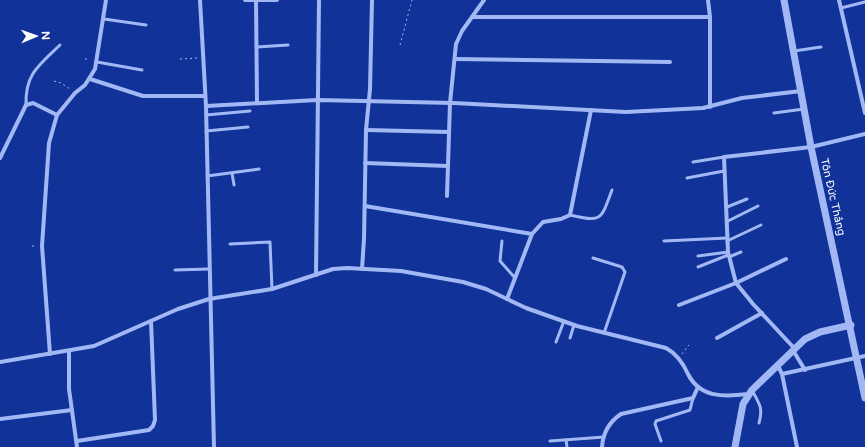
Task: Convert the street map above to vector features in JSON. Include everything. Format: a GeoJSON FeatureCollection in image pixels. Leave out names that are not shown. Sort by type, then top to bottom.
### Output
{"type":"FeatureCollection","features":[{"type":"Feature","properties":{"kind":"street"},"geometry":{"type":"LineString","coordinates":[[50,354],[42,246],[49,143],[57,115],[75,93],[90,79],[97,62],[106,0]]}},
{"type":"Feature","properties":{"kind":"street"},"geometry":{"type":"LineString","coordinates":[[200,0],[206,106],[209,299],[214,447]]}},
{"type":"Feature","properties":{"kind":"street"},"geometry":{"type":"LineString","coordinates":[[245,0],[278,0]]}},
{"type":"Feature","properties":{"kind":"street"},"geometry":{"type":"LineString","coordinates":[[256,0],[257,102]]}},
{"type":"Feature","properties":{"kind":"street"},"geometry":{"type":"LineString","coordinates":[[316,275],[319,0]]}},
{"type":"Feature","properties":{"kind":"street"},"geometry":{"type":"LineString","coordinates":[[362,269],[372,0]]}},
{"type":"Feature","properties":{"kind":"street"},"geometry":{"type":"LineString","coordinates":[[448,196],[450,103],[456,44],[462,30],[484,0]]}},
{"type":"Feature","properties":{"kind":"street"},"geometry":{"type":"LineString","coordinates":[[708,0],[710,17],[710,107]]}},
{"type":"Feature","properties":{"kind":"street","name":"Tôn Đức Thắng"},"geometry":{"type":"LineString","coordinates":[[784,0],[811,146],[851,325],[861,357],[865,398]]}},
{"type":"Feature","properties":{"kind":"street"},"geometry":{"type":"LineString","coordinates":[[839,0],[865,114]]}},
{"type":"Feature","properties":{"kind":"street"},"geometry":{"type":"LineString","coordinates":[[473,17],[710,17]]}},
{"type":"Feature","properties":{"kind":"street"},"geometry":{"type":"LineString","coordinates":[[455,59],[670,62]]}},
{"type":"Feature","properties":{"kind":"street"},"geometry":{"type":"LineString","coordinates":[[90,79],[143,96],[205,96]]}},
{"type":"Feature","properties":{"kind":"street"},"geometry":{"type":"LineString","coordinates":[[206,106],[257,102],[317,100],[450,103],[626,112],[710,107],[742,98],[801,91]]}},
{"type":"Feature","properties":{"kind":"street"},"geometry":{"type":"LineString","coordinates":[[0,158],[26,105],[33,103],[57,115]]}},
{"type":"Feature","properties":{"kind":"street"},"geometry":{"type":"LineString","coordinates":[[507,299],[532,234],[543,222],[561,219],[570,215],[591,110]]}},
{"type":"Feature","properties":{"kind":"street"},"geometry":{"type":"LineString","coordinates":[[366,130],[449,132]]}},
{"type":"Feature","properties":{"kind":"street"},"geometry":{"type":"LineString","coordinates":[[805,370],[795,351],[736,283],[728,255],[728,221],[724,157],[811,146],[865,134]]}},
{"type":"Feature","properties":{"kind":"street"},"geometry":{"type":"LineString","coordinates":[[365,163],[448,166]]}},
{"type":"Feature","properties":{"kind":"street"},"geometry":{"type":"LineString","coordinates":[[364,206],[532,234]]}},
{"type":"Feature","properties":{"kind":"street"},"geometry":{"type":"LineString","coordinates":[[680,305],[736,283],[786,259]]}},
{"type":"Feature","properties":{"kind":"street"},"geometry":{"type":"LineString","coordinates":[[0,362],[94,346],[178,309],[209,299],[272,289],[334,270],[362,269],[401,271],[446,277],[486,289],[507,299],[574,325],[666,348],[678,357],[698,388],[721,396],[750,392]]}},
{"type":"Feature","properties":{"kind":"street"},"geometry":{"type":"LineString","coordinates":[[717,338],[762,313]]}},
{"type":"Feature","properties":{"kind":"street"},"geometry":{"type":"LineString","coordinates":[[76,441],[149,430],[153,426],[155,420],[151,321]]}},
{"type":"Feature","properties":{"kind":"street"},"geometry":{"type":"LineString","coordinates":[[735,447],[740,415],[750,392],[812,335],[851,325]]}},
{"type":"Feature","properties":{"kind":"street"},"geometry":{"type":"LineString","coordinates":[[69,351],[68,364],[77,447]]}},
{"type":"Feature","properties":{"kind":"street"},"geometry":{"type":"LineString","coordinates":[[782,374],[861,357]]}},
{"type":"Feature","properties":{"kind":"street"},"geometry":{"type":"LineString","coordinates":[[778,366],[782,374],[797,447]]}},
{"type":"Feature","properties":{"kind":"street"},"geometry":{"type":"LineString","coordinates":[[602,447],[604,437],[611,420],[621,414],[693,398],[698,388]]}},
{"type":"Feature","properties":{"kind":"street"},"geometry":{"type":"LineString","coordinates":[[0,419],[72,410]]}},
{"type":"Feature","properties":{"kind":"lane"},"geometry":{"type":"LineString","coordinates":[[841,8],[865,2]]}},
{"type":"Feature","properties":{"kind":"lane"},"geometry":{"type":"LineString","coordinates":[[104,19],[146,25]]}},
{"type":"Feature","properties":{"kind":"lane"},"geometry":{"type":"LineString","coordinates":[[26,105],[26,90],[37,66],[60,45]]}},
{"type":"Feature","properties":{"kind":"lane"},"geometry":{"type":"LineString","coordinates":[[257,47],[288,45]]}},
{"type":"Feature","properties":{"kind":"lane"},"geometry":{"type":"LineString","coordinates":[[794,51],[821,47]]}},
{"type":"Feature","properties":{"kind":"lane"},"geometry":{"type":"LineString","coordinates":[[97,62],[142,70]]}},
{"type":"Feature","properties":{"kind":"lane"},"geometry":{"type":"LineString","coordinates":[[774,113],[804,109]]}},
{"type":"Feature","properties":{"kind":"lane"},"geometry":{"type":"LineString","coordinates":[[206,116],[250,111]]}},
{"type":"Feature","properties":{"kind":"lane"},"geometry":{"type":"LineString","coordinates":[[206,131],[248,127]]}},
{"type":"Feature","properties":{"kind":"lane"},"geometry":{"type":"LineString","coordinates":[[693,162],[724,157]]}},
{"type":"Feature","properties":{"kind":"lane"},"geometry":{"type":"LineString","coordinates":[[207,176],[259,169]]}},
{"type":"Feature","properties":{"kind":"lane"},"geometry":{"type":"LineString","coordinates":[[687,178],[724,171]]}},
{"type":"Feature","properties":{"kind":"lane"},"geometry":{"type":"LineString","coordinates":[[232,173],[234,185]]}},
{"type":"Feature","properties":{"kind":"lane"},"geometry":{"type":"LineString","coordinates":[[570,215],[585,219],[596,219],[602,216],[612,190]]}},
{"type":"Feature","properties":{"kind":"lane"},"geometry":{"type":"LineString","coordinates":[[726,207],[747,199]]}},
{"type":"Feature","properties":{"kind":"lane"},"geometry":{"type":"LineString","coordinates":[[728,221],[758,206]]}},
{"type":"Feature","properties":{"kind":"lane"},"geometry":{"type":"LineString","coordinates":[[664,242],[727,239],[761,225]]}},
{"type":"Feature","properties":{"kind":"lane"},"geometry":{"type":"LineString","coordinates":[[502,241],[500,262],[515,278]]}},
{"type":"Feature","properties":{"kind":"lane"},"geometry":{"type":"LineString","coordinates":[[230,244],[270,242],[272,289]]}},
{"type":"Feature","properties":{"kind":"lane"},"geometry":{"type":"LineString","coordinates":[[698,267],[728,255],[741,252]]}},
{"type":"Feature","properties":{"kind":"lane"},"geometry":{"type":"LineString","coordinates":[[698,256],[728,255]]}},
{"type":"Feature","properties":{"kind":"lane"},"geometry":{"type":"LineString","coordinates":[[593,258],[622,267],[625,272],[604,333]]}},
{"type":"Feature","properties":{"kind":"lane"},"geometry":{"type":"LineString","coordinates":[[175,270],[209,269]]}},
{"type":"Feature","properties":{"kind":"lane"},"geometry":{"type":"LineString","coordinates":[[556,342],[564,321]]}},
{"type":"Feature","properties":{"kind":"lane"},"geometry":{"type":"LineString","coordinates":[[570,338],[574,325]]}},
{"type":"Feature","properties":{"kind":"lane"},"geometry":{"type":"LineString","coordinates":[[750,392],[762,411],[759,423]]}},
{"type":"Feature","properties":{"kind":"lane"},"geometry":{"type":"LineString","coordinates":[[661,442],[656,421],[690,410],[693,398]]}},
{"type":"Feature","properties":{"kind":"lane"},"geometry":{"type":"LineString","coordinates":[[550,441],[604,437]]}},
{"type":"Feature","properties":{"kind":"lane"},"geometry":{"type":"LineString","coordinates":[[566,440],[566,447]]}},
{"type":"Feature","properties":{"kind":"path"},"geometry":{"type":"LineString","coordinates":[[400,46],[412,0]]}},
{"type":"Feature","properties":{"kind":"path"},"geometry":{"type":"LineString","coordinates":[[180,59],[203,58]]}},
{"type":"Feature","properties":{"kind":"path"},"geometry":{"type":"LineString","coordinates":[[54,81],[61,83],[75,93]]}},
{"type":"Feature","properties":{"kind":"path"},"geometry":{"type":"LineString","coordinates":[[678,357],[689,345]]}}]}
